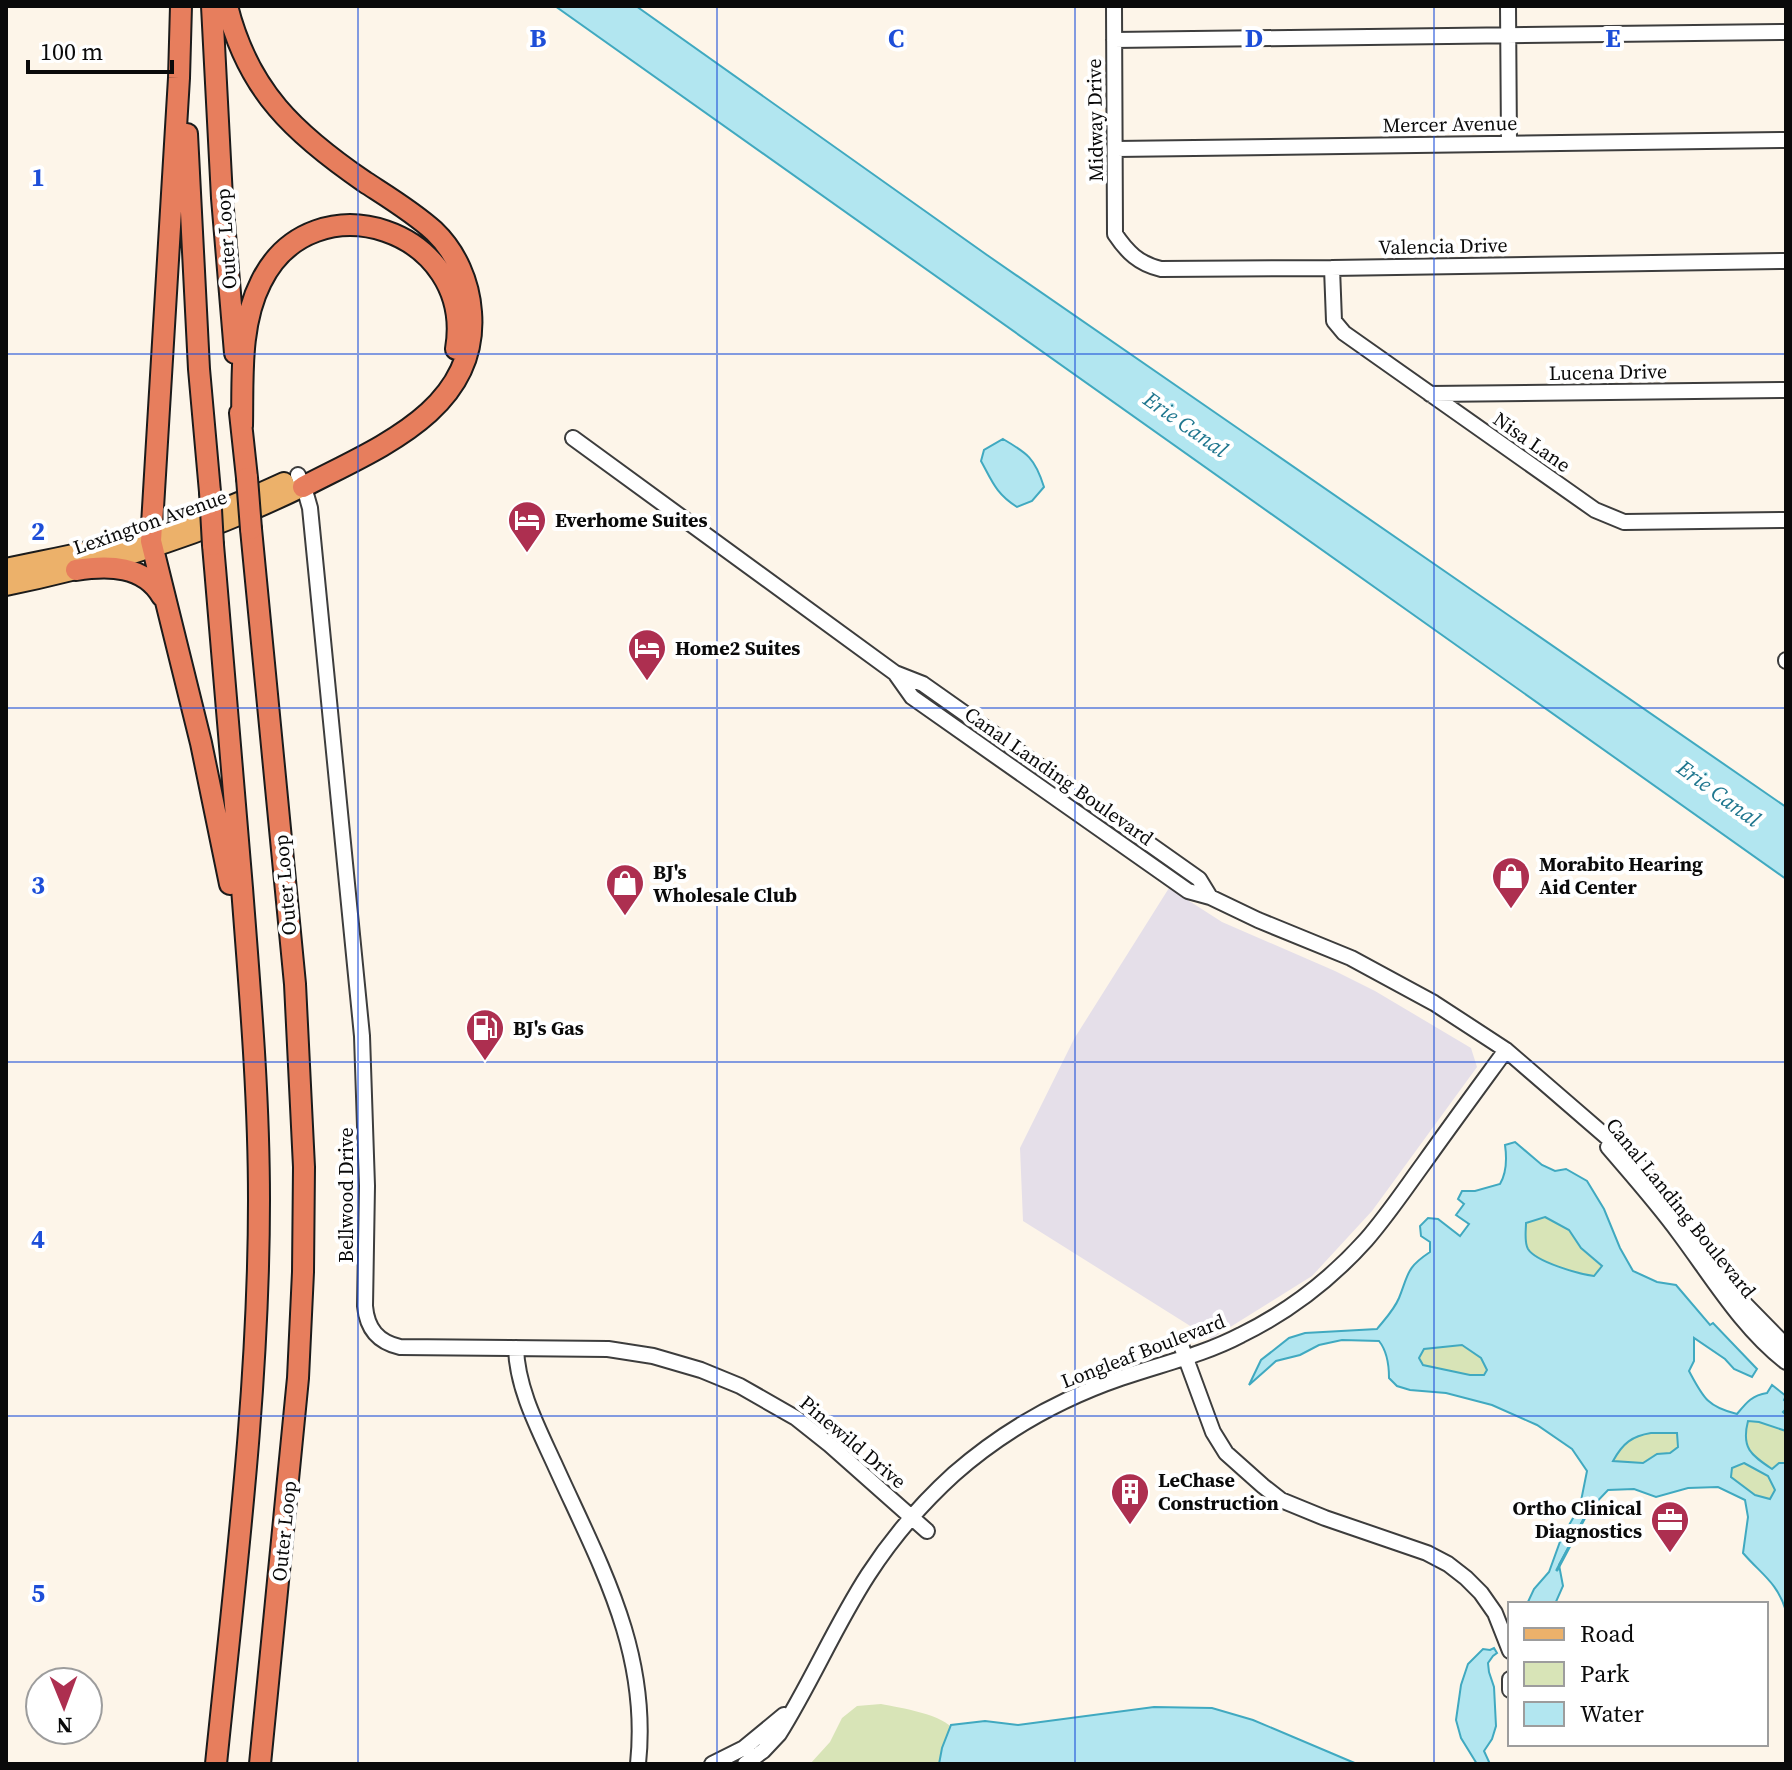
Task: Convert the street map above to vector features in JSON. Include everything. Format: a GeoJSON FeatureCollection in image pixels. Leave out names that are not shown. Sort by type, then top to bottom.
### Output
{"type":"FeatureCollection","features":[{"type":"Feature","properties":{"kind":"highway","name":"Outer Loop"},"geometry":{"type":"LineString","coordinates":[[181,6],[198,346],[250,989],[259,1163],[258,1304],[250,1421],[216,1764]]}},
{"type":"Feature","properties":{"kind":"highway"},"geometry":{"type":"LineString","coordinates":[[181,6],[152,541],[213,796],[250,989]]}},
{"type":"Feature","properties":{"kind":"highway","name":"Outer Loop"},"geometry":{"type":"LineString","coordinates":[[212,6],[223,210],[295,984],[302,1098],[302,1308],[297,1390],[261,1761]]}},
{"type":"Feature","properties":{"kind":"highway"},"geometry":{"type":"LineString","coordinates":[[227,6],[245,59],[273,104],[320,151],[416,216],[438,235],[461,270],[471,305],[471,331],[466,358],[438,405],[405,431],[300,481]]}},
{"type":"Feature","properties":{"kind":"highway"},"geometry":{"type":"LineString","coordinates":[[242,426],[244,354],[249,315],[261,281],[281,255],[313,233],[350,225],[387,231],[422,251],[446,281],[456,314],[456,348],[443,382],[427,403],[410,417],[300,481]]}},
{"type":"Feature","properties":{"kind":"highway"},"geometry":{"type":"LineString","coordinates":[[76,570],[110,567],[135,572],[154,585],[165,602]]}},
{"type":"Feature","properties":{"kind":"main road","name":"Lexington Avenue"},"geometry":{"type":"LineString","coordinates":[[6,586],[76,570],[152,541],[229,506],[300,481]]}},
{"type":"Feature","properties":{"kind":"main road","name":"Lexington Avenue"},"geometry":{"type":"LineString","coordinates":[[6,568],[111,545],[152,541]]}},
{"type":"Feature","properties":{"kind":"street","name":"Midway Drive"},"geometry":{"type":"LineString","coordinates":[[1114,6],[1115,234]]}},
{"type":"Feature","properties":{"kind":"street"},"geometry":{"type":"LineString","coordinates":[[1508,6],[1509,143]]}},
{"type":"Feature","properties":{"kind":"street"},"geometry":{"type":"LineString","coordinates":[[1114,40],[1786,32]]}},
{"type":"Feature","properties":{"kind":"street","name":"Mercer Avenue"},"geometry":{"type":"LineString","coordinates":[[1116,149],[1786,140]]}},
{"type":"Feature","properties":{"kind":"street","name":"Valencia Drive"},"geometry":{"type":"LineString","coordinates":[[1115,234],[1135,258],[1161,269],[1786,261]]}},
{"type":"Feature","properties":{"kind":"street","name":"Nisa Lane"},"geometry":{"type":"LineString","coordinates":[[1332,268],[1334,321],[1344,333],[1595,510],[1624,522],[1786,520]]}},
{"type":"Feature","properties":{"kind":"street","name":"Lucena Drive"},"geometry":{"type":"LineString","coordinates":[[1430,394],[1786,390]]}},
{"type":"Feature","properties":{"kind":"street","name":"Canal Landing Boulevard"},"geometry":{"type":"LineString","coordinates":[[573,438],[895,673],[912,697],[1188,891],[1210,897],[1351,958],[1434,1003],[1506,1050],[1639,1165],[1682,1217],[1738,1297],[1786,1346]]}},
{"type":"Feature","properties":{"kind":"street","name":"Bellwood Drive"},"geometry":{"type":"LineString","coordinates":[[300,481],[310,512],[361,1025],[366,1130],[367,1320],[377,1336],[396,1347],[516,1348]]}},
{"type":"Feature","properties":{"kind":"street","name":"Longleaf Boulevard"},"geometry":{"type":"LineString","coordinates":[[745,1764],[774,1739],[803,1694],[867,1577],[911,1517],[957,1472],[988,1446],[1021,1425],[1084,1392],[1184,1351],[1240,1336],[1291,1307],[1331,1275],[1365,1240],[1506,1050]]}},
{"type":"Feature","properties":{"kind":"street","name":"Canal Landing Boulevard"},"geometry":{"type":"LineString","coordinates":[[1580,1113],[1656,1203],[1757,1335],[1786,1362]]}},
{"type":"Feature","properties":{"kind":"street"},"geometry":{"type":"LineString","coordinates":[[516,1348],[518,1368],[533,1416],[612,1592],[629,1640],[638,1694],[638,1764]]}},
{"type":"Feature","properties":{"kind":"street","name":"Pinewild Drive"},"geometry":{"type":"LineString","coordinates":[[516,1348],[630,1352],[677,1362],[727,1380],[804,1424],[927,1531]]}},
{"type":"Feature","properties":{"kind":"street"},"geometry":{"type":"LineString","coordinates":[[1184,1351],[1213,1432],[1226,1453],[1281,1500],[1427,1553],[1448,1564],[1481,1593],[1495,1613],[1508,1646]]}},
{"type":"Feature","properties":{"kind":"street","name":"Longleaf Boulevard"},"geometry":{"type":"LineString","coordinates":[[712,1764],[738,1752],[766,1731],[803,1694]]}},
{"type":"Feature","properties":{"kind":"shaded area"},"geometry":{"type":"Polygon","coordinates":[[[1169,888],[1222,922],[1375,991],[1471,1048],[1477,1067],[1372,1211],[1312,1276],[1211,1339],[1023,1221],[1020,1148],[1074,1039],[1169,888]]]}},
{"type":"Feature","properties":{"kind":"green space"},"geometry":{"type":"Polygon","coordinates":[[[1545,1217],[1569,1230],[1581,1249],[1602,1267],[1594,1276],[1548,1262],[1528,1249],[1526,1223],[1545,1217]]]}},
{"type":"Feature","properties":{"kind":"green space"},"geometry":{"type":"Polygon","coordinates":[[[1462,1345],[1481,1358],[1487,1370],[1484,1375],[1423,1365],[1419,1358],[1424,1349],[1462,1345]]]}},
{"type":"Feature","properties":{"kind":"green space"},"geometry":{"type":"Polygon","coordinates":[[[1748,1421],[1786,1431],[1786,1463],[1779,1463],[1773,1469],[1753,1455],[1747,1445],[1748,1421]]]}},
{"type":"Feature","properties":{"kind":"green space"},"geometry":{"type":"Polygon","coordinates":[[[1651,1433],[1678,1433],[1678,1447],[1670,1454],[1657,1454],[1643,1463],[1613,1461],[1628,1441],[1651,1433]]]}},
{"type":"Feature","properties":{"kind":"green space"},"geometry":{"type":"Polygon","coordinates":[[[1744,1463],[1768,1476],[1775,1490],[1770,1499],[1755,1495],[1731,1477],[1732,1468],[1744,1463]]]}},
{"type":"Feature","properties":{"kind":"green space"},"geometry":{"type":"Polygon","coordinates":[[[881,1704],[921,1713],[949,1725],[954,1731],[942,1748],[939,1764],[810,1764],[830,1742],[842,1718],[857,1706],[881,1704]]]}},
{"type":"Feature","properties":{"kind":"water","name":"Erie Canal"},"geometry":{"type":"Polygon","coordinates":[[[555,6],[636,6],[987,255],[1786,807],[1786,879],[555,6]]]}},
{"type":"Feature","properties":{"kind":"water"},"geometry":{"type":"Polygon","coordinates":[[[1003,439],[1029,457],[1044,487],[1032,501],[1017,507],[999,492],[981,461],[984,450],[1003,439]]]}},
{"type":"Feature","properties":{"kind":"water"},"geometry":{"type":"Polygon","coordinates":[[[1515,1142],[1542,1165],[1555,1171],[1566,1169],[1587,1181],[1633,1271],[1657,1282],[1676,1285],[1710,1325],[1713,1323],[1757,1369],[1752,1377],[1734,1369],[1694,1338],[1694,1361],[1689,1371],[1707,1400],[1737,1414],[1753,1398],[1767,1393],[1772,1385],[1786,1396],[1783,1412],[1786,1415],[1786,1431],[1748,1421],[1746,1438],[1753,1455],[1772,1469],[1779,1463],[1786,1463],[1786,1611],[1773,1586],[1743,1553],[1748,1517],[1745,1500],[1718,1487],[1688,1488],[1656,1497],[1634,1489],[1608,1490],[1588,1511],[1559,1565],[1563,1586],[1556,1602],[1528,1602],[1534,1589],[1549,1572],[1561,1539],[1580,1506],[1587,1471],[1572,1449],[1537,1425],[1492,1405],[1446,1393],[1397,1386],[1389,1378],[1387,1358],[1379,1341],[1342,1340],[1319,1345],[1300,1355],[1276,1361],[1249,1385],[1261,1360],[1289,1338],[1305,1333],[1377,1329],[1397,1302],[1412,1267],[1430,1252],[1430,1242],[1421,1236],[1420,1226],[1428,1218],[1438,1219],[1460,1236],[1469,1224],[1456,1215],[1464,1204],[1458,1199],[1462,1191],[1500,1184],[1505,1145],[1515,1142]],[[1545,1217],[1526,1223],[1528,1249],[1548,1263],[1594,1276],[1602,1266],[1581,1248],[1569,1230],[1545,1217]],[[1462,1345],[1424,1349],[1419,1358],[1423,1365],[1484,1375],[1487,1370],[1481,1358],[1462,1345]],[[1651,1433],[1633,1438],[1620,1449],[1613,1461],[1643,1463],[1678,1447],[1677,1433],[1651,1433]],[[1744,1463],[1732,1468],[1731,1477],[1755,1495],[1770,1499],[1775,1490],[1768,1476],[1744,1463]]]}},
{"type":"Feature","properties":{"kind":"water"},"geometry":{"type":"Polygon","coordinates":[[[1494,1648],[1497,1653],[1488,1663],[1494,1687],[1496,1726],[1484,1751],[1490,1764],[1477,1764],[1461,1738],[1456,1720],[1461,1685],[1468,1664],[1483,1649],[1494,1648]]]}},
{"type":"Feature","properties":{"kind":"water"},"geometry":{"type":"Polygon","coordinates":[[[1154,1707],[1212,1708],[1253,1720],[1357,1764],[939,1764],[951,1725],[985,1721],[1018,1725],[1154,1707]]]}},
{"type":"Feature","properties":{"kind":"waterway"},"geometry":{"type":"LineString","coordinates":[[1557,1570],[1591,1506]]}},
{"type":"Feature","properties":{"kind":"place","name":"Everhome Suites"},"geometry":{"type":"Point","coordinates":[527,554]}},
{"type":"Feature","properties":{"kind":"place","name":"Home2 Suites"},"geometry":{"type":"Point","coordinates":[647,682]}},
{"type":"Feature","properties":{"kind":"place","name":"Morabito Hearing Aid Center"},"geometry":{"type":"Point","coordinates":[1511,910]}},
{"type":"Feature","properties":{"kind":"place","name":"BJ's Wholesale Club"},"geometry":{"type":"Point","coordinates":[625,917]}},
{"type":"Feature","properties":{"kind":"place","name":"BJ's Gas"},"geometry":{"type":"Point","coordinates":[485,1062]}},
{"type":"Feature","properties":{"kind":"place","name":"LeChase Construction"},"geometry":{"type":"Point","coordinates":[1130,1526]}},
{"type":"Feature","properties":{"kind":"place","name":"Ortho Clinical Diagnostics"},"geometry":{"type":"Point","coordinates":[1670,1554]}}]}
